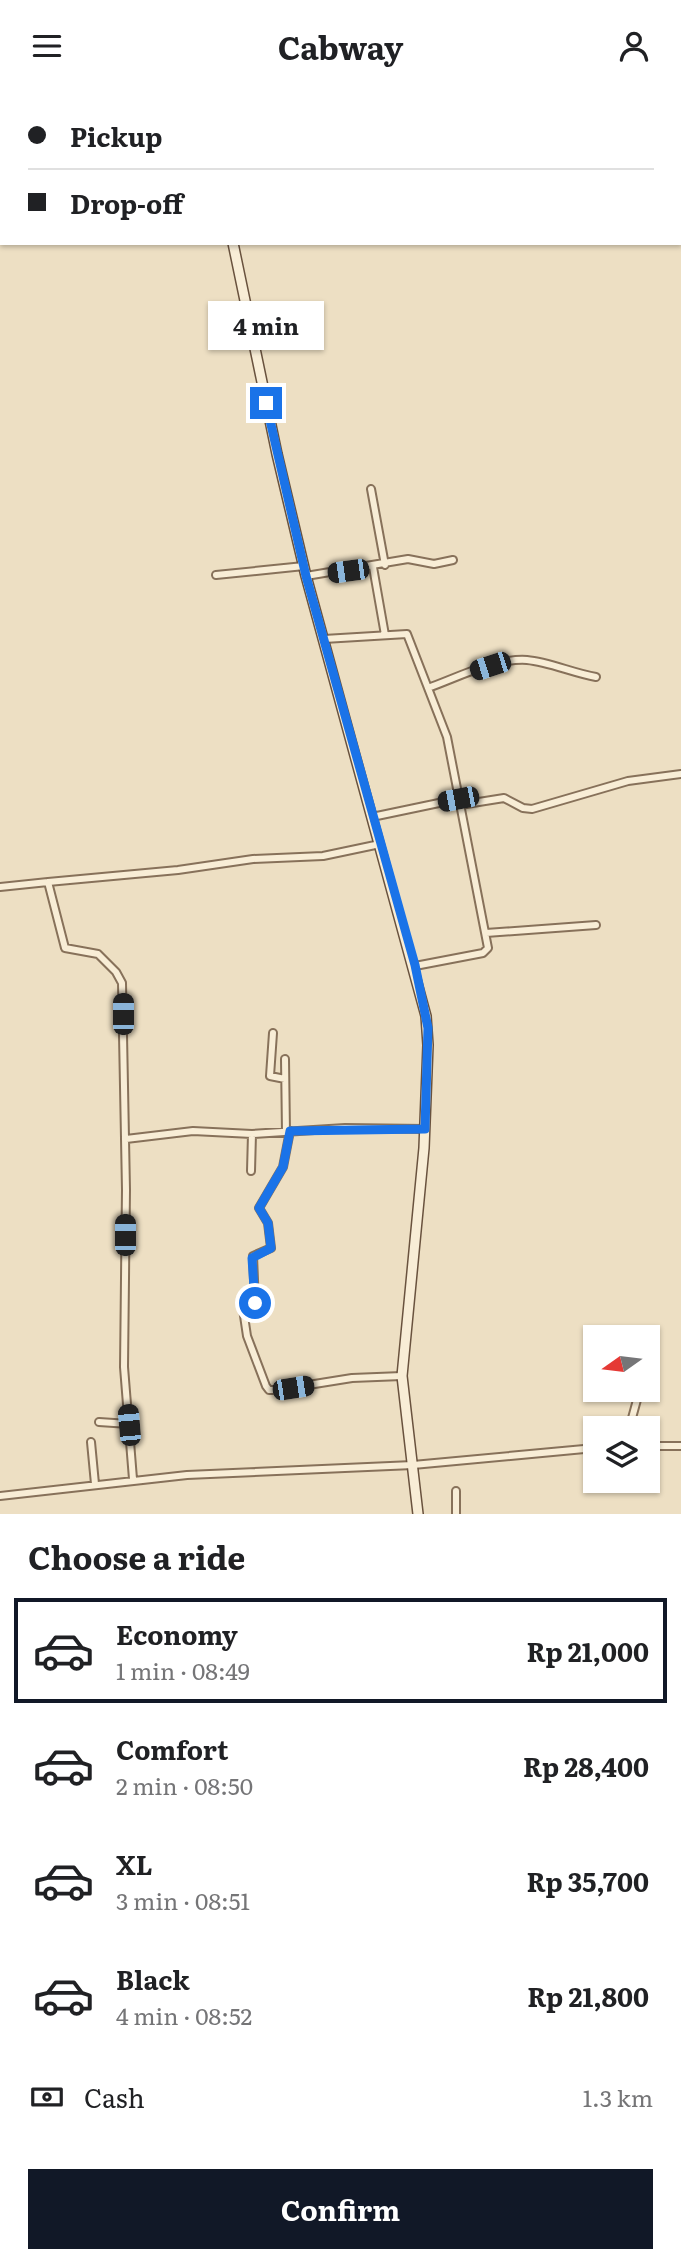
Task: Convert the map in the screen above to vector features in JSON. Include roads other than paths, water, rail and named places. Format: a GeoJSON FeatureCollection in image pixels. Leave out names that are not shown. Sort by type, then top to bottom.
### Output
{"type":"FeatureCollection","features":[{"type":"Feature","properties":{"kind":"main road"},"geometry":{"type":"LineString","coordinates":[[233,245],[277,454],[305,571],[415,965],[428,1028],[425,1129],[416,1252],[402,1376],[418,1514]]}},
{"type":"Feature","properties":{"kind":"street"},"geometry":{"type":"LineString","coordinates":[[371,489],[385,565]]}},
{"type":"Feature","properties":{"kind":"street"},"geometry":{"type":"LineString","coordinates":[[216,575],[373,567],[408,559],[434,564],[453,559]]}},
{"type":"Feature","properties":{"kind":"street"},"geometry":{"type":"LineString","coordinates":[[373,567],[385,635]]}},
{"type":"Feature","properties":{"kind":"street"},"geometry":{"type":"LineString","coordinates":[[324,639],[407,634],[447,737],[488,948],[483,953],[415,965]]}},
{"type":"Feature","properties":{"kind":"street"},"geometry":{"type":"LineString","coordinates":[[429,688],[490,666],[519,660],[596,677]]}},
{"type":"Feature","properties":{"kind":"street"},"geometry":{"type":"LineString","coordinates":[[373,817],[502,797],[523,808],[532,809],[628,781],[681,774]]}},
{"type":"Feature","properties":{"kind":"street"},"geometry":{"type":"LineString","coordinates":[[0,887],[48,882],[54,884],[253,859],[323,856],[380,844]]}},
{"type":"Feature","properties":{"kind":"street"},"geometry":{"type":"LineString","coordinates":[[48,882],[65,948],[98,954],[116,972],[122,983],[125,1139],[124,1367],[133,1479]]}},
{"type":"Feature","properties":{"kind":"street"},"geometry":{"type":"LineString","coordinates":[[486,933],[596,925]]}},
{"type":"Feature","properties":{"kind":"street"},"geometry":{"type":"LineString","coordinates":[[274,1033],[270,1076],[285,1079]]}},
{"type":"Feature","properties":{"kind":"street"},"geometry":{"type":"LineString","coordinates":[[285,1059],[288,1132],[283,1167],[259,1208],[268,1223],[271,1248],[253,1256],[255,1303],[244,1307],[243,1312],[247,1336],[269,1390],[352,1378],[402,1376]]}},
{"type":"Feature","properties":{"kind":"street"},"geometry":{"type":"LineString","coordinates":[[125,1139],[193,1131],[252,1134],[425,1129]]}},
{"type":"Feature","properties":{"kind":"street"},"geometry":{"type":"LineString","coordinates":[[251,1171],[252,1134]]}},
{"type":"Feature","properties":{"kind":"street"},"geometry":{"type":"LineString","coordinates":[[99,1422],[129,1425]]}},
{"type":"Feature","properties":{"kind":"street"},"geometry":{"type":"LineString","coordinates":[[91,1442],[95,1484]]}},
{"type":"Feature","properties":{"kind":"street"},"geometry":{"type":"LineString","coordinates":[[660,1446],[681,1446]]}},
{"type":"Feature","properties":{"kind":"street"},"geometry":{"type":"LineString","coordinates":[[0,1496],[133,1479],[413,1465],[583,1449]]}},
{"type":"Feature","properties":{"kind":"street"},"geometry":{"type":"LineString","coordinates":[[456,1491],[456,1514]]}}]}
